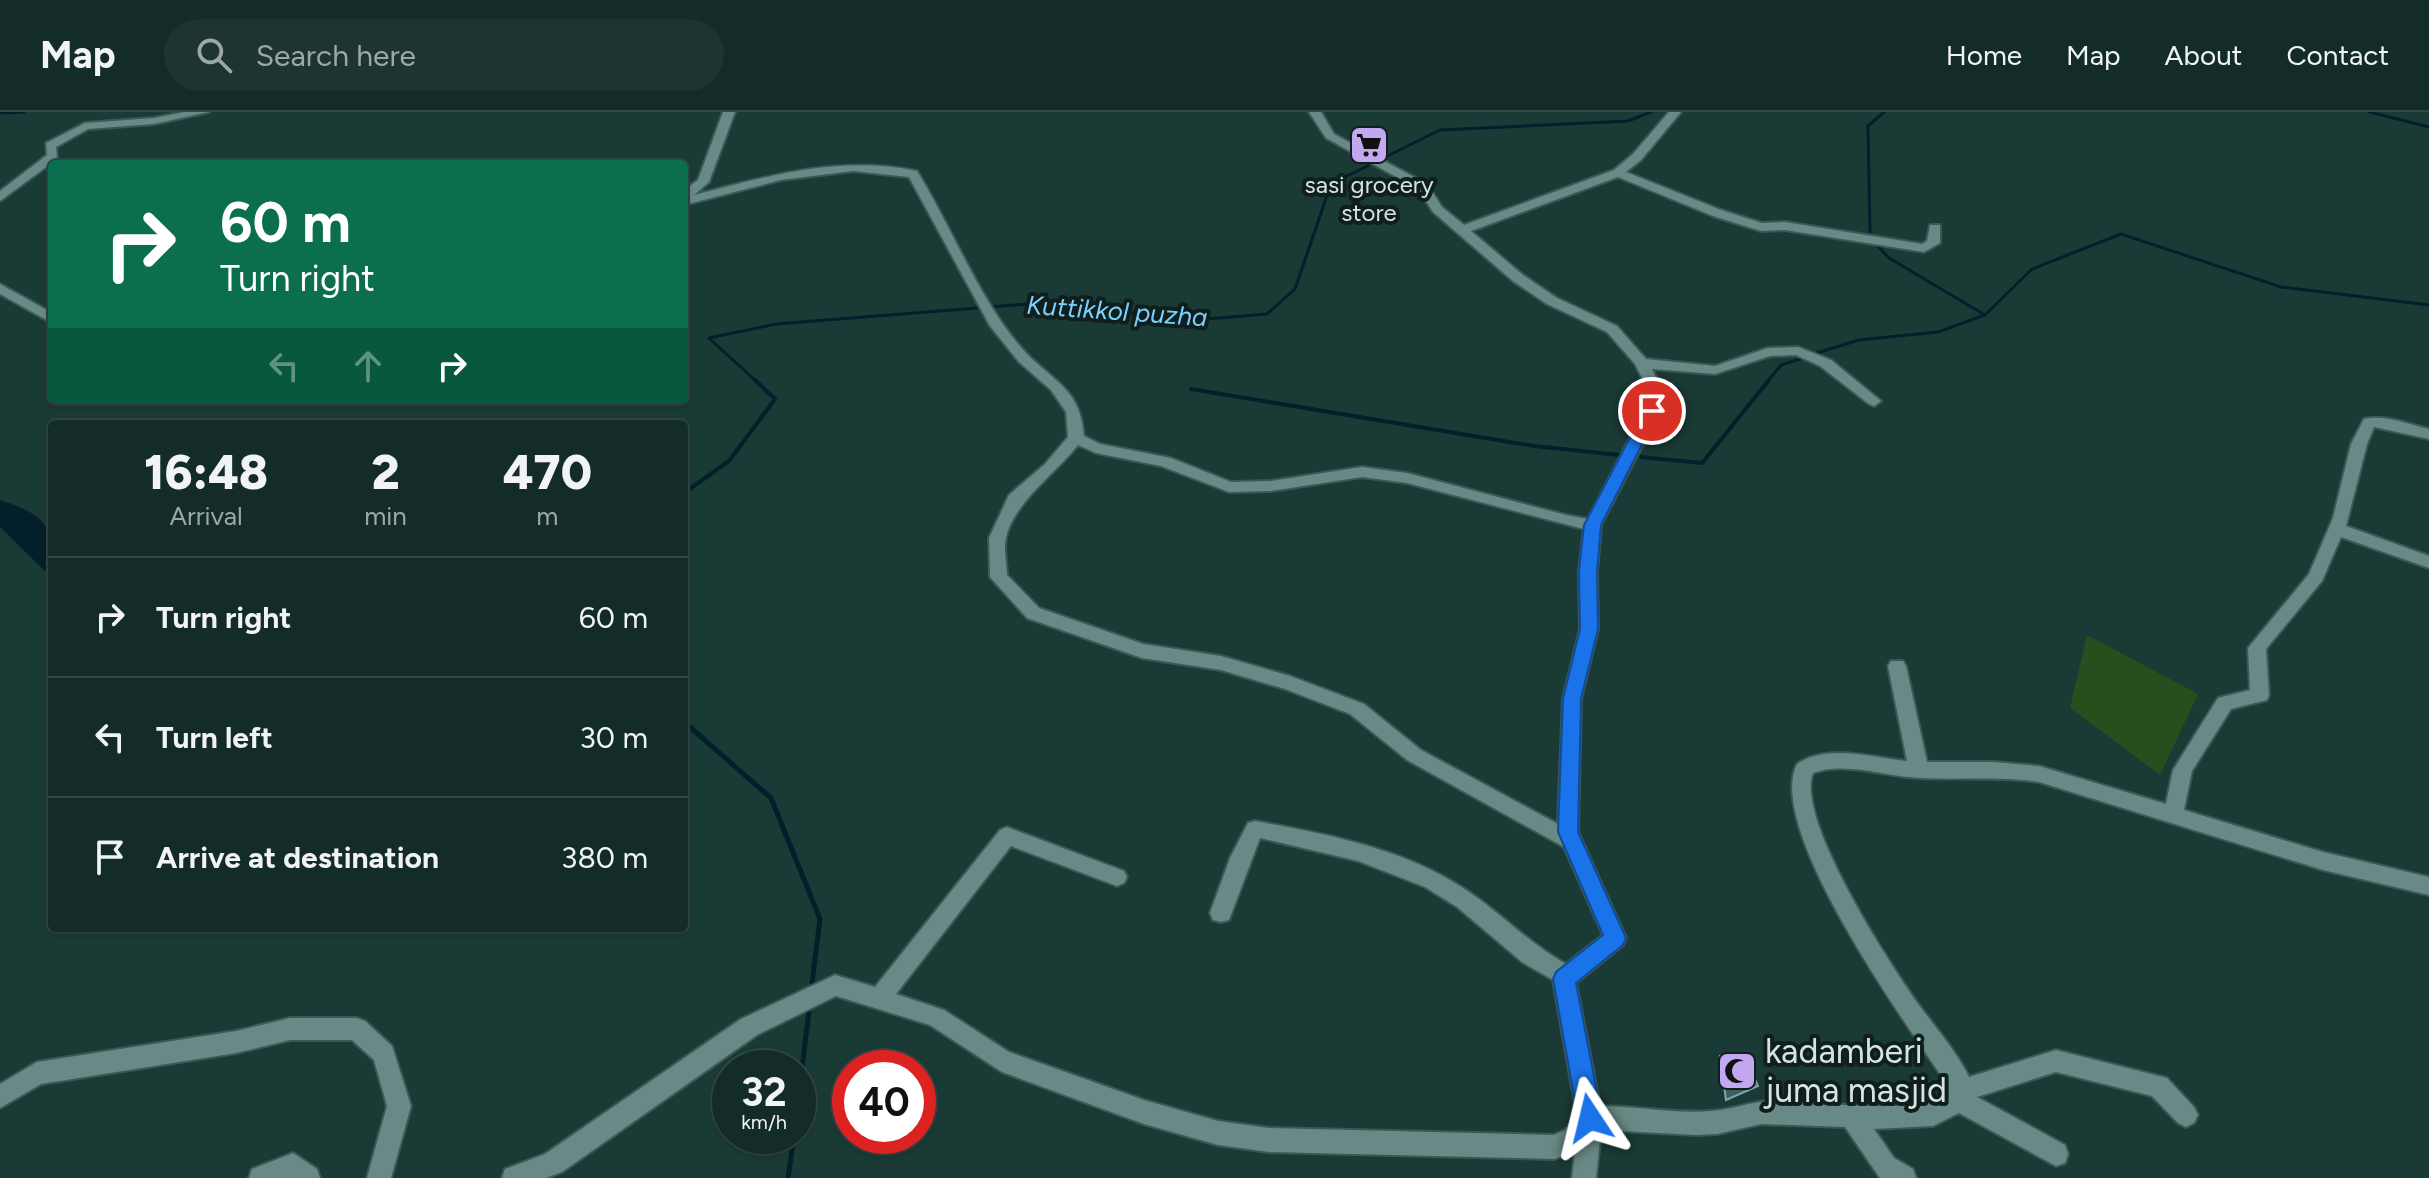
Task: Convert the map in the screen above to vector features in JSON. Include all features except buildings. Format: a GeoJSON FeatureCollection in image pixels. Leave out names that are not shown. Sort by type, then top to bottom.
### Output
{"type":"FeatureCollection","features":[{"type":"Feature","properties":{"kind":"street"},"geometry":{"type":"LineString","coordinates":[[0,197],[53,156],[50,146],[85,126],[154,121],[203,112]]}},
{"type":"Feature","properties":{"kind":"street"},"geometry":{"type":"LineString","coordinates":[[688,194],[703,182],[729,112]]}},
{"type":"Feature","properties":{"kind":"street"},"geometry":{"type":"LineString","coordinates":[[1315,112],[1330,136],[1423,187],[1437,209],[1518,278],[1552,301],[1612,329],[1642,363],[1652,384],[1652,411],[1593,525],[1588,571],[1589,629],[1572,699],[1568,832],[1615,938],[1564,979],[1590,1118],[1584,1178]]}},
{"type":"Feature","properties":{"kind":"street"},"geometry":{"type":"LineString","coordinates":[[1462,230],[1618,173],[1637,157],[1675,112]]}},
{"type":"Feature","properties":{"kind":"street"},"geometry":{"type":"LineString","coordinates":[[688,197],[710,195],[781,176],[853,167],[913,174],[997,326],[1024,359],[1056,387],[1074,412],[1076,438],[1051,468],[1015,499],[997,538],[999,577],[1033,613],[1142,651],[1221,663],[1290,683],[1357,709],[1414,755],[1572,841]]}},
{"type":"Feature","properties":{"kind":"street"},"geometry":{"type":"LineString","coordinates":[[1618,173],[1717,213],[1761,227],[1785,226],[1924,248],[1933,243],[1935,228]]}},
{"type":"Feature","properties":{"kind":"street"},"geometry":{"type":"LineString","coordinates":[[0,288],[48,317]]}},
{"type":"Feature","properties":{"kind":"street"},"geometry":{"type":"LineString","coordinates":[[1642,363],[1715,370],[1770,351],[1793,350],[1836,369],[1874,401]]}},
{"type":"Feature","properties":{"kind":"street"},"geometry":{"type":"LineString","coordinates":[[2173,817],[2183,770],[2225,703],[2260,695],[2257,648],[2316,577],[2336,529],[2359,444],[2369,422],[2388,423],[2429,434]]}},
{"type":"Feature","properties":{"kind":"street"},"geometry":{"type":"LineString","coordinates":[[1076,438],[1096,448],[1165,462],[1229,487],[1271,486],[1362,472],[1407,478],[1566,521],[1593,525]]}},
{"type":"Feature","properties":{"kind":"street"},"geometry":{"type":"LineString","coordinates":[[2336,529],[2429,562]]}},
{"type":"Feature","properties":{"kind":"street"},"geometry":{"type":"LineString","coordinates":[[1897,666],[1919,770]]}},
{"type":"Feature","properties":{"kind":"street"},"geometry":{"type":"LineString","coordinates":[[1959,1095],[1958,1080],[1864,939],[1817,841],[1799,790],[1804,771],[1812,765],[1832,762],[1919,770],[2015,770],[2039,774],[2323,861],[2429,886]]}},
{"type":"Feature","properties":{"kind":"street"},"geometry":{"type":"LineString","coordinates":[[1221,913],[1238,871],[1244,844],[1255,829],[1351,850],[1433,881],[1472,906],[1530,954],[1567,977]]}},
{"type":"Feature","properties":{"kind":"street"},"geometry":{"type":"LineString","coordinates":[[879,999],[1007,836],[1117,877]]}},
{"type":"Feature","properties":{"kind":"street"},"geometry":{"type":"LineString","coordinates":[[514,1178],[553,1163],[749,1027],[835,985],[936,1017],[1002,1061],[1130,1108],[1218,1133],[1269,1140],[1405,1146],[1478,1143],[1555,1147],[1574,1138],[1590,1118],[1627,1116],[1663,1122],[1715,1123],[1745,1115],[1791,1112],[1851,1116],[1933,1114],[1959,1095],[2056,1061],[2159,1086],[2186,1115]]}},
{"type":"Feature","properties":{"kind":"street"},"geometry":{"type":"LineString","coordinates":[[0,1097],[37,1073],[236,1042],[290,1029],[357,1029],[384,1054],[399,1106],[379,1178]]}},
{"type":"Feature","properties":{"kind":"street"},"geometry":{"type":"LineString","coordinates":[[1959,1095],[2056,1154]]}},
{"type":"Feature","properties":{"kind":"street"},"geometry":{"type":"LineString","coordinates":[[1851,1116],[1885,1167],[1904,1178]]}},
{"type":"Feature","properties":{"kind":"street"},"geometry":{"type":"LineString","coordinates":[[261,1178],[293,1165],[308,1178]]}},
{"type":"Feature","properties":{"kind":"green space"},"geometry":{"type":"Polygon","coordinates":[[[2087,635],[2198,694],[2160,775],[2070,708],[2087,635]]]}},
{"type":"Feature","properties":{"kind":"water"},"geometry":{"type":"Polygon","coordinates":[[[0,500],[39,519],[48,533],[48,574],[0,527],[0,500]]]}},
{"type":"Feature","properties":{"kind":"waterway"},"geometry":{"type":"LineString","coordinates":[[0,113],[24,112]]}},
{"type":"Feature","properties":{"kind":"waterway","name":"Kuttikkol puzha"},"geometry":{"type":"LineString","coordinates":[[757,382],[709,338],[776,324],[1041,303],[1195,320],[1267,314],[1295,289],[1331,184],[1440,130],[1628,121],[1651,112]]}},
{"type":"Feature","properties":{"kind":"waterway"},"geometry":{"type":"LineString","coordinates":[[1870,232],[1868,126],[1884,112]]}},
{"type":"Feature","properties":{"kind":"waterway"},"geometry":{"type":"LineString","coordinates":[[2370,112],[2429,127]]}},
{"type":"Feature","properties":{"kind":"waterway"},"geometry":{"type":"LineString","coordinates":[[1985,315],[2032,269],[2121,234],[2281,287],[2429,305]]}},
{"type":"Feature","properties":{"kind":"waterway"},"geometry":{"type":"LineString","coordinates":[[1875,243],[1889,258],[1985,315]]}},
{"type":"Feature","properties":{"kind":"waterway"},"geometry":{"type":"LineString","coordinates":[[1817,353],[1859,340],[1938,332],[1985,315]]}},
{"type":"Feature","properties":{"kind":"waterway"},"geometry":{"type":"LineString","coordinates":[[1767,382],[1781,365],[1803,358]]}},
{"type":"Feature","properties":{"kind":"waterway","name":"Kuttikkol puzha"},"geometry":{"type":"LineString","coordinates":[[688,490],[729,461],[775,399],[755,380]]}},
{"type":"Feature","properties":{"kind":"waterway"},"geometry":{"type":"LineString","coordinates":[[1641,457],[1702,463],[1769,380]]}},
{"type":"Feature","properties":{"kind":"waterway"},"geometry":{"type":"LineString","coordinates":[[1191,389],[1534,446],[1619,455]]}},
{"type":"Feature","properties":{"kind":"waterway"},"geometry":{"type":"LineString","coordinates":[[688,726],[693,730]]}},
{"type":"Feature","properties":{"kind":"waterway"},"geometry":{"type":"LineString","coordinates":[[691,728],[771,798],[820,919],[812,983]]}},
{"type":"Feature","properties":{"kind":"waterway"},"geometry":{"type":"LineString","coordinates":[[804,1050],[809,1011]]}},
{"type":"Feature","properties":{"kind":"waterway"},"geometry":{"type":"LineString","coordinates":[[788,1178],[791,1154]]}},
{"type":"Feature","properties":{"kind":"place","name":"sasi grocery store"},"geometry":{"type":"Point","coordinates":[1369,145]}},
{"type":"Feature","properties":{"kind":"place","name":"kadamberi juma masjid"},"geometry":{"type":"Point","coordinates":[1737,1071]}},
{"type":"Feature","properties":{"kind":"route"},"geometry":{"type":"LineString","coordinates":[[1590,1118],[1564,979],[1615,938],[1568,832],[1572,699],[1589,629],[1588,571],[1593,525],[1652,411]]}}]}
